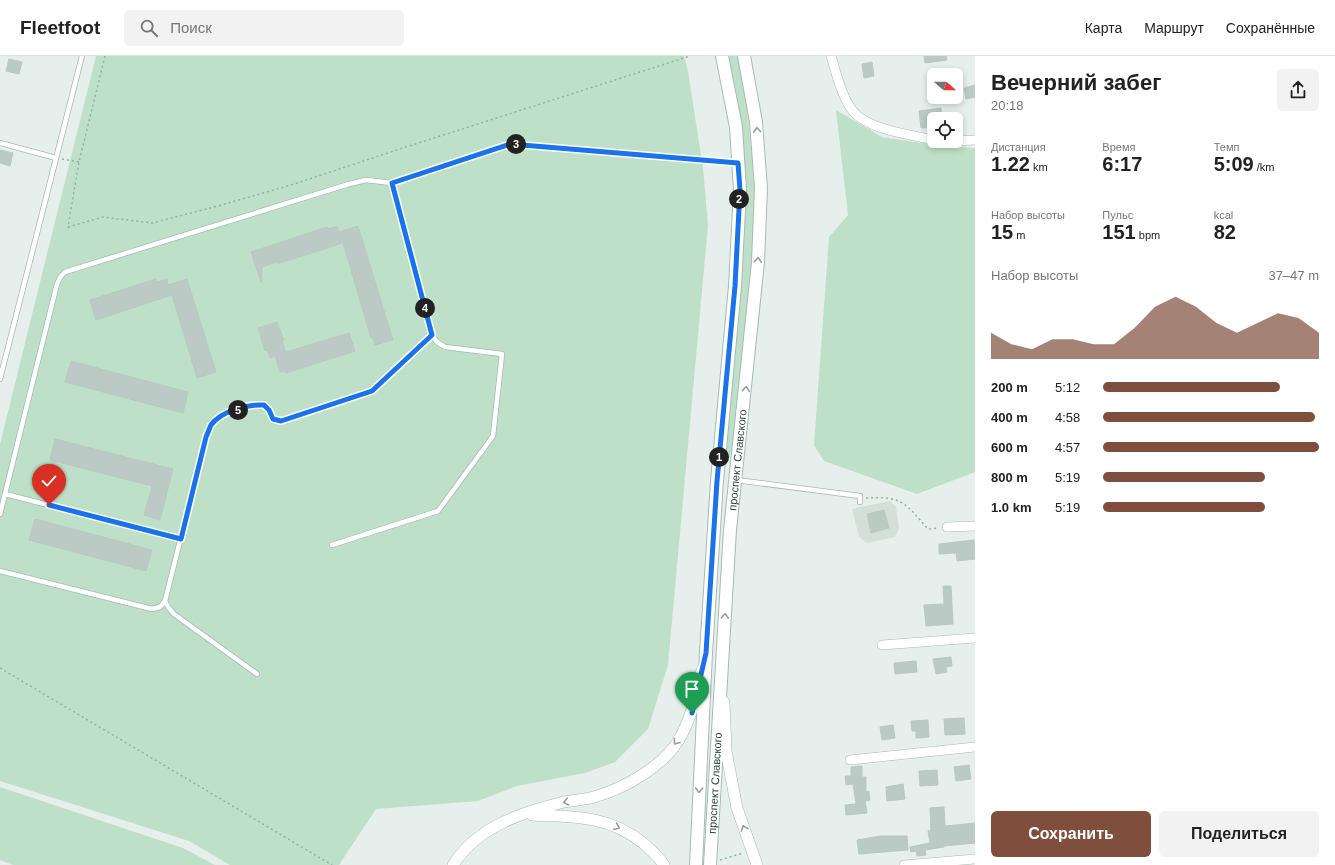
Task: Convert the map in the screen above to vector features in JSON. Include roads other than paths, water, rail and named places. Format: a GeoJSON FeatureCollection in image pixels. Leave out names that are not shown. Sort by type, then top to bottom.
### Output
{"type":"FeatureCollection","features":[{"type":"Feature","properties":{"kind":"main road","name":"проспект Славского"},"geometry":{"type":"LineString","coordinates":[[696,865],[706,653],[717,481],[735,286],[740,190],[736,127],[722,56]]}},
{"type":"Feature","properties":{"kind":"main road","name":"проспект Славского"},"geometry":{"type":"LineString","coordinates":[[710,865],[730,530],[757,286],[761,188],[756,122],[744,56]]}},
{"type":"Feature","properties":{"kind":"street"},"geometry":{"type":"LineString","coordinates":[[831,56],[841,87],[853,112],[869,123],[892,131],[927,138]]}},
{"type":"Feature","properties":{"kind":"street"},"geometry":{"type":"LineString","coordinates":[[963,141],[975,140]]}},
{"type":"Feature","properties":{"kind":"street"},"geometry":{"type":"LineString","coordinates":[[947,527],[975,526]]}},
{"type":"Feature","properties":{"kind":"street"},"geometry":{"type":"LineString","coordinates":[[882,646],[975,638]]}},
{"type":"Feature","properties":{"kind":"street"},"geometry":{"type":"LineString","coordinates":[[454,865],[463,853],[481,836],[500,824],[523,814],[564,802],[594,797],[644,774],[663,759],[680,738],[692,713],[706,653]]}},
{"type":"Feature","properties":{"kind":"street"},"geometry":{"type":"LineString","coordinates":[[723,655],[726,751],[737,808],[757,865]]}},
{"type":"Feature","properties":{"kind":"street"},"geometry":{"type":"LineString","coordinates":[[850,760],[975,747]]}},
{"type":"Feature","properties":{"kind":"street"},"geometry":{"type":"LineString","coordinates":[[523,814],[582,817],[607,822],[632,834],[649,848],[664,865]]}},
{"type":"Feature","properties":{"kind":"street"},"geometry":{"type":"LineString","coordinates":[[904,865],[975,859]]}},
{"type":"Feature","properties":{"kind":"lane"},"geometry":{"type":"LineString","coordinates":[[0,379],[82,56]]}},
{"type":"Feature","properties":{"kind":"lane"},"geometry":{"type":"LineString","coordinates":[[0,143],[56,158]]}},
{"type":"Feature","properties":{"kind":"lane"},"geometry":{"type":"LineString","coordinates":[[0,514],[57,284],[65,272],[349,184],[366,180],[392,183],[510,144],[738,163]]}},
{"type":"Feature","properties":{"kind":"lane"},"geometry":{"type":"LineString","coordinates":[[332,545],[438,511],[493,436],[502,354],[445,347],[437,342],[432,335],[392,183]]}},
{"type":"Feature","properties":{"kind":"lane"},"geometry":{"type":"LineString","coordinates":[[0,571],[152,609],[160,607],[165,601],[206,437],[212,424],[223,414],[255,404],[264,405],[269,410],[273,419],[281,421],[372,391],[432,335]]}},
{"type":"Feature","properties":{"kind":"lane"},"geometry":{"type":"LineString","coordinates":[[736,480],[860,496],[860,500]]}},
{"type":"Feature","properties":{"kind":"lane"},"geometry":{"type":"LineString","coordinates":[[5,494],[181,539]]}},
{"type":"Feature","properties":{"kind":"lane"},"geometry":{"type":"LineString","coordinates":[[165,601],[174,614],[257,674]]}}]}
